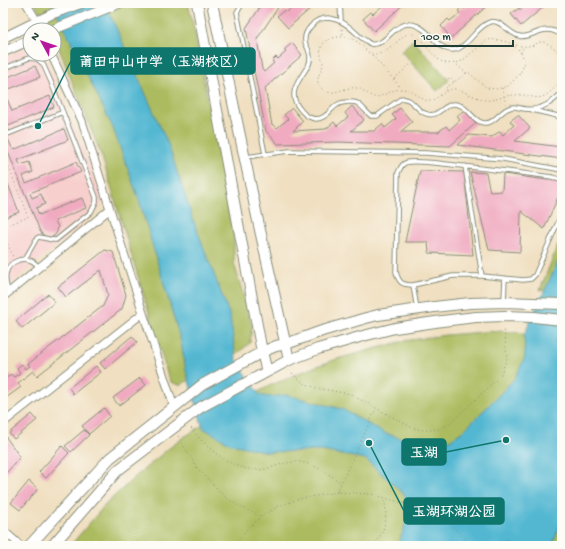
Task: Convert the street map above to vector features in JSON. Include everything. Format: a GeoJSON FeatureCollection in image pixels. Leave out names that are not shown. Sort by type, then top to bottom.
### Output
{"type":"FeatureCollection","features":[{"type":"Feature","properties":{"kind":"main road"},"geometry":{"type":"LineString","coordinates":[[197,3],[267,372]]}},
{"type":"Feature","properties":{"kind":"main road"},"geometry":{"type":"LineString","coordinates":[[212,3],[289,360]]}},
{"type":"Feature","properties":{"kind":"main road"},"geometry":{"type":"LineString","coordinates":[[219,3],[218,8],[226,67]]}},
{"type":"Feature","properties":{"kind":"main road"},"geometry":{"type":"LineString","coordinates":[[29,546],[110,458],[202,386],[273,347],[378,315],[470,303],[504,302],[562,304]]}},
{"type":"Feature","properties":{"kind":"main road"},"geometry":{"type":"LineString","coordinates":[[52,546],[118,470],[201,407],[289,360],[318,349],[363,336],[406,326],[442,320],[504,316],[562,320]]}},
{"type":"Feature","properties":{"kind":"street"},"geometry":{"type":"LineString","coordinates":[[26,3],[37,22]]}},
{"type":"Feature","properties":{"kind":"street"},"geometry":{"type":"LineString","coordinates":[[43,22],[52,14],[82,3]]}},
{"type":"Feature","properties":{"kind":"street"},"geometry":{"type":"LineString","coordinates":[[62,26],[117,4]]}},
{"type":"Feature","properties":{"kind":"street"},"geometry":{"type":"LineString","coordinates":[[3,38],[22,32]]}},
{"type":"Feature","properties":{"kind":"street"},"geometry":{"type":"LineString","coordinates":[[3,52],[22,44]]}},
{"type":"Feature","properties":{"kind":"street"},"geometry":{"type":"LineString","coordinates":[[55,62],[82,121],[174,407]]}},
{"type":"Feature","properties":{"kind":"street"},"geometry":{"type":"LineString","coordinates":[[6,295],[110,208]]}},
{"type":"Feature","properties":{"kind":"street"},"geometry":{"type":"LineString","coordinates":[[3,423],[143,312]]}},
{"type":"Feature","properties":{"kind":"street"},"geometry":{"type":"LineString","coordinates":[[3,530],[21,546]]}},
{"type":"Feature","properties":{"kind":"lane"},"geometry":{"type":"LineString","coordinates":[[243,3],[237,12],[265,154]]}},
{"type":"Feature","properties":{"kind":"lane"},"geometry":{"type":"LineString","coordinates":[[340,3],[341,20]]}},
{"type":"Feature","properties":{"kind":"lane"},"geometry":{"type":"LineString","coordinates":[[562,35],[554,31],[541,30],[524,37],[517,36],[501,24],[493,22],[488,23],[481,28],[460,48],[453,50],[441,46],[427,32],[415,24],[404,24],[381,42],[370,44],[341,20],[323,18],[312,24],[306,34],[305,42],[311,57],[309,66],[294,90],[294,102],[306,115],[317,119],[323,117],[337,105],[344,102],[358,103],[371,116],[377,116],[402,98],[410,100],[420,111],[428,115],[433,115],[451,105],[455,104],[462,106],[478,121],[484,123],[491,122],[507,109],[512,107],[531,109],[562,117]]}},
{"type":"Feature","properties":{"kind":"lane"},"geometry":{"type":"LineString","coordinates":[[3,69],[29,58],[37,59],[43,64],[96,197],[96,202],[91,212],[56,240],[39,237],[37,238],[25,259]]}},
{"type":"Feature","properties":{"kind":"lane"},"geometry":{"type":"LineString","coordinates":[[531,109],[544,107],[557,98],[562,92]]}},
{"type":"Feature","properties":{"kind":"lane"},"geometry":{"type":"LineString","coordinates":[[3,136],[63,112]]}},
{"type":"Feature","properties":{"kind":"lane"},"geometry":{"type":"LineString","coordinates":[[3,124],[8,134]]}},
{"type":"Feature","properties":{"kind":"lane"},"geometry":{"type":"LineString","coordinates":[[245,157],[289,151],[426,153],[503,159],[562,170]]}},
{"type":"Feature","properties":{"kind":"lane"},"geometry":{"type":"LineString","coordinates":[[562,180],[552,177],[465,166],[408,162],[404,164],[400,167],[398,173],[396,272],[398,278],[406,285],[413,285],[453,276],[482,276],[523,280],[530,279],[535,276],[562,213]]}},
{"type":"Feature","properties":{"kind":"lane"},"geometry":{"type":"LineString","coordinates":[[465,166],[482,276]]}},
{"type":"Feature","properties":{"kind":"lane"},"geometry":{"type":"LineString","coordinates":[[6,295],[5,278],[10,265],[25,259],[32,261],[39,267]]}},
{"type":"Feature","properties":{"kind":"lane"},"geometry":{"type":"LineString","coordinates":[[504,302],[505,278]]}},
{"type":"Feature","properties":{"kind":"lane"},"geometry":{"type":"LineString","coordinates":[[413,285],[417,310]]}},
{"type":"Feature","properties":{"kind":"path"},"geometry":{"type":"LineString","coordinates":[[371,54],[380,54],[385,52],[404,36],[411,34],[418,38],[437,60],[447,64],[462,61],[487,40],[496,40],[525,46],[540,42],[556,49],[562,58]]}},
{"type":"Feature","properties":{"kind":"path"},"geometry":{"type":"LineString","coordinates":[[402,89],[371,54],[356,41],[346,36],[329,39],[322,45],[320,50],[323,65],[317,79],[318,84],[328,92],[348,88],[358,88],[364,90],[371,96],[376,97],[402,89],[416,94],[428,101],[447,91],[457,89],[486,100],[522,95],[543,97],[557,85],[562,76]]}},
{"type":"Feature","properties":{"kind":"path"},"geometry":{"type":"LineString","coordinates":[[455,63],[487,88],[497,89],[508,86],[522,70],[525,61],[516,46],[512,44]]}},
{"type":"Feature","properties":{"kind":"path"},"geometry":{"type":"LineString","coordinates":[[522,54],[523,47],[525,46]]}},
{"type":"Feature","properties":{"kind":"path"},"geometry":{"type":"LineString","coordinates":[[394,79],[412,63]]}},
{"type":"Feature","properties":{"kind":"path"},"geometry":{"type":"LineString","coordinates":[[447,91],[445,89],[466,73]]}},
{"type":"Feature","properties":{"kind":"path"},"geometry":{"type":"LineString","coordinates":[[448,79],[450,77],[454,82]]}},
{"type":"Feature","properties":{"kind":"path"},"geometry":{"type":"LineString","coordinates":[[502,88],[507,109]]}},
{"type":"Feature","properties":{"kind":"path"},"geometry":{"type":"LineString","coordinates":[[3,167],[8,165],[28,217],[3,227]]}},
{"type":"Feature","properties":{"kind":"path"},"geometry":{"type":"LineString","coordinates":[[3,233],[15,262]]}},
{"type":"Feature","properties":{"kind":"path"},"geometry":{"type":"LineString","coordinates":[[292,373],[302,382],[316,388],[350,394],[411,427],[420,430],[430,430],[448,425],[500,376],[507,358],[504,329]]}},
{"type":"Feature","properties":{"kind":"path"},"geometry":{"type":"LineString","coordinates":[[337,492],[376,408]]}},
{"type":"Feature","properties":{"kind":"path"},"geometry":{"type":"LineString","coordinates":[[191,428],[200,439],[219,456],[237,466],[257,470],[292,462],[300,462],[322,470],[341,483]]}},
{"type":"Feature","properties":{"kind":"path"},"geometry":{"type":"LineString","coordinates":[[178,436],[197,468],[224,496],[239,506],[261,517]]}},
{"type":"Feature","properties":{"kind":"path"},"geometry":{"type":"LineString","coordinates":[[234,546],[244,532],[261,517],[280,506],[299,499],[337,492],[371,494],[399,501],[438,514],[472,546]]}},
{"type":"Feature","properties":{"kind":"path"},"geometry":{"type":"LineString","coordinates":[[373,546],[380,538],[385,523],[386,511],[383,497]]}},
{"type":"Feature","properties":{"kind":"shaded area"},"geometry":{"type":"Polygon","coordinates":[[[22,50],[22,62],[47,62],[103,201],[102,205],[95,213],[3,291],[3,59],[22,50]]]}},
{"type":"Feature","properties":{"kind":"green space"},"geometry":{"type":"Polygon","coordinates":[[[34,3],[188,3],[234,238],[234,263],[252,326],[250,343],[238,353],[180,385],[171,382],[167,373],[102,157],[62,56],[62,22],[46,22],[34,3]]]}},
{"type":"Feature","properties":{"kind":"green space"},"geometry":{"type":"Polygon","coordinates":[[[413,40],[449,80],[437,91],[401,51],[413,40]]]}},
{"type":"Feature","properties":{"kind":"green space"},"geometry":{"type":"Polygon","coordinates":[[[562,235],[562,292],[540,290],[562,235]]]}},
{"type":"Feature","properties":{"kind":"green space"},"geometry":{"type":"Polygon","coordinates":[[[499,331],[562,335],[562,546],[70,546],[106,504],[168,449],[216,415],[269,386],[306,370],[337,359],[404,341],[446,335],[499,331]]]}},
{"type":"Feature","properties":{"kind":"water"},"geometry":{"type":"Polygon","coordinates":[[[52,3],[105,3],[168,144],[192,217],[230,316],[236,359],[260,395],[269,397],[287,395],[342,409],[384,433],[436,449],[463,431],[515,378],[525,357],[524,335],[562,253],[562,330],[555,342],[562,347],[562,520],[552,546],[398,546],[406,522],[405,495],[365,459],[321,451],[268,452],[231,444],[203,428],[186,371],[181,342],[139,200],[113,128],[52,3]]]}},
{"type":"Feature","properties":{"kind":"building"},"geometry":{"type":"Polygon","coordinates":[[[263,3],[281,3],[257,39],[262,69],[264,72],[274,63],[272,61],[276,57],[278,59],[286,52],[284,50],[292,43],[302,55],[265,88],[272,125],[273,124],[277,128],[288,119],[284,115],[292,108],[303,121],[293,131],[326,129],[334,122],[337,126],[348,117],[345,113],[352,106],[364,120],[351,131],[374,131],[382,124],[385,128],[396,119],[392,115],[400,108],[412,122],[400,132],[438,132],[446,126],[449,130],[460,120],[457,116],[464,110],[476,123],[450,146],[338,142],[278,144],[266,131],[246,28],[263,3]]]}},
{"type":"Feature","properties":{"kind":"building"},"geometry":{"type":"Polygon","coordinates":[[[297,3],[317,3],[288,28],[277,16],[285,10],[287,12],[297,3]]]}},
{"type":"Feature","properties":{"kind":"building"},"geometry":{"type":"Polygon","coordinates":[[[380,3],[405,3],[374,31],[363,19],[371,12],[373,14],[382,6],[380,3]]]}},
{"type":"Feature","properties":{"kind":"building"},"geometry":{"type":"Polygon","coordinates":[[[471,3],[487,3],[488,5],[451,38],[441,26],[448,19],[450,21],[460,13],[458,11],[462,7],[464,9],[471,3]]]}},
{"type":"Feature","properties":{"kind":"building"},"geometry":{"type":"Polygon","coordinates":[[[528,3],[548,3],[521,26],[511,14],[519,8],[520,10],[528,3]]]}},
{"type":"Feature","properties":{"kind":"building"},"geometry":{"type":"Polygon","coordinates":[[[35,66],[40,77],[4,91],[12,111],[50,96],[54,107],[6,127],[3,118],[3,79],[35,66]]]}},
{"type":"Feature","properties":{"kind":"building"},"geometry":{"type":"Polygon","coordinates":[[[518,115],[530,128],[515,141],[562,146],[562,159],[458,145],[469,135],[492,137],[500,131],[503,135],[514,125],[510,121],[518,115]]]}},
{"type":"Feature","properties":{"kind":"building"},"geometry":{"type":"Polygon","coordinates":[[[64,129],[68,140],[18,160],[20,165],[29,162],[33,172],[23,176],[26,183],[76,162],[81,172],[30,193],[32,198],[41,194],[45,204],[36,208],[39,215],[82,198],[86,208],[55,221],[58,227],[57,232],[54,236],[47,237],[40,231],[8,152],[3,154],[3,141],[8,139],[13,150],[64,129]]]}},
{"type":"Feature","properties":{"kind":"building"},"geometry":{"type":"Polygon","coordinates":[[[420,171],[464,172],[473,255],[429,253],[428,242],[405,242],[420,171]]]}},
{"type":"Feature","properties":{"kind":"building"},"geometry":{"type":"Polygon","coordinates":[[[470,172],[486,173],[490,192],[502,191],[503,174],[562,182],[562,188],[544,229],[521,211],[520,252],[489,250],[470,172]]]}},
{"type":"Feature","properties":{"kind":"building"},"geometry":{"type":"Polygon","coordinates":[[[6,179],[19,212],[3,218],[3,180],[6,179]]]}},
{"type":"Feature","properties":{"kind":"building"},"geometry":{"type":"Polygon","coordinates":[[[105,250],[113,252],[126,295],[122,309],[37,376],[33,371],[18,383],[21,387],[3,400],[3,381],[11,374],[14,377],[20,373],[17,368],[22,364],[26,369],[30,366],[28,364],[103,306],[108,295],[101,270],[66,297],[58,287],[105,250]]]}},
{"type":"Feature","properties":{"kind":"building"},"geometry":{"type":"Polygon","coordinates":[[[48,294],[55,302],[22,329],[16,321],[48,294]]]}},
{"type":"Feature","properties":{"kind":"building"},"geometry":{"type":"Polygon","coordinates":[[[132,336],[137,342],[105,369],[100,363],[132,336]]]}},
{"type":"Feature","properties":{"kind":"building"},"geometry":{"type":"Polygon","coordinates":[[[96,366],[101,372],[73,394],[69,388],[96,366]]]}},
{"type":"Feature","properties":{"kind":"building"},"geometry":{"type":"Polygon","coordinates":[[[140,378],[146,385],[119,406],[113,398],[140,378]]]}},
{"type":"Feature","properties":{"kind":"building"},"geometry":{"type":"Polygon","coordinates":[[[104,408],[110,416],[89,434],[82,426],[104,408]]]}},
{"type":"Feature","properties":{"kind":"building"},"geometry":{"type":"Polygon","coordinates":[[[32,414],[37,420],[14,439],[9,433],[32,414]]]}},
{"type":"Feature","properties":{"kind":"building"},"geometry":{"type":"Polygon","coordinates":[[[84,430],[89,435],[71,452],[65,446],[84,430]]]}},
{"type":"Feature","properties":{"kind":"building"},"geometry":{"type":"Polygon","coordinates":[[[3,433],[20,457],[3,477],[3,433]]]}},
{"type":"Feature","properties":{"kind":"building"},"geometry":{"type":"Polygon","coordinates":[[[62,446],[69,453],[46,478],[39,472],[62,446]]]}},
{"type":"Feature","properties":{"kind":"building"},"geometry":{"type":"Polygon","coordinates":[[[29,481],[38,489],[20,510],[11,503],[29,481]]]}},
{"type":"Feature","properties":{"kind":"place","name":"莆田中山中学（玉湖校区）"},"geometry":{"type":"Point","coordinates":[38,126]}},
{"type":"Feature","properties":{"kind":"place","name":"玉湖"},"geometry":{"type":"Point","coordinates":[506,440]}},
{"type":"Feature","properties":{"kind":"place","name":"玉湖环湖公园"},"geometry":{"type":"Point","coordinates":[369,443]}}]}
